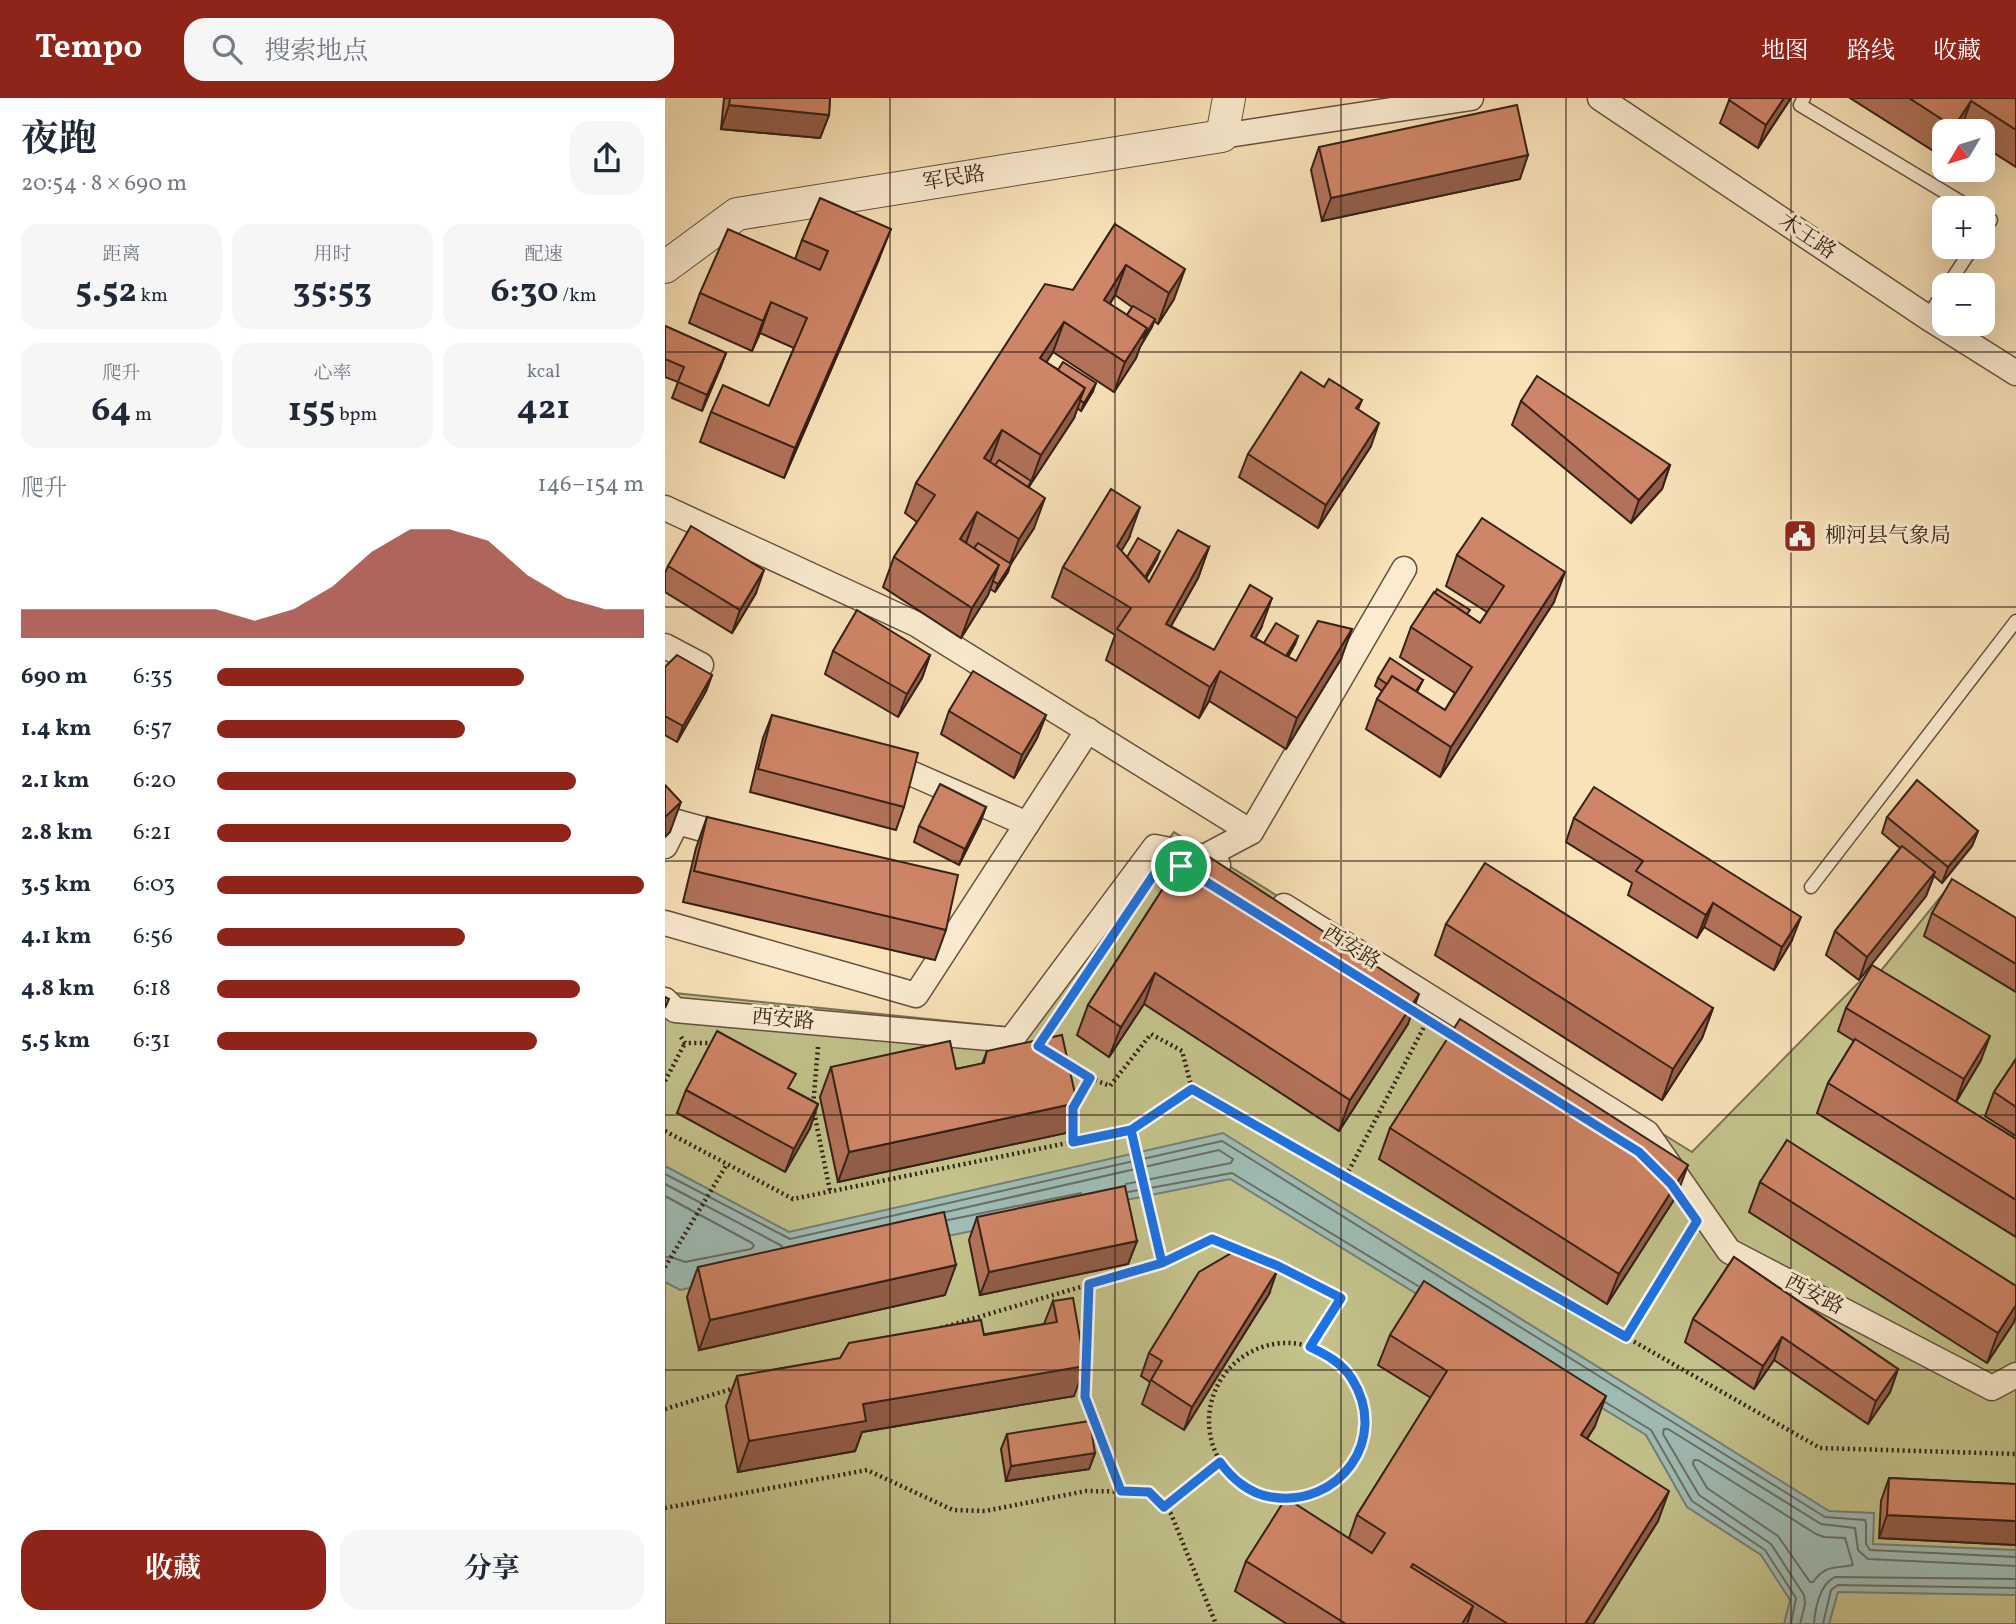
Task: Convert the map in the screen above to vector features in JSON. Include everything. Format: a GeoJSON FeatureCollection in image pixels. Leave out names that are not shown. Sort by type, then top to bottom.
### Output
{"type":"FeatureCollection","features":[{"type":"Feature","properties":{"kind":"street"},"geometry":{"type":"LineString","coordinates":[[1229,98],[1222,136],[1471,98]]}},
{"type":"Feature","properties":{"kind":"street","name":"木王路"},"geometry":{"type":"LineString","coordinates":[[1615,102],[1927,317],[2016,373]]}},
{"type":"Feature","properties":{"kind":"street","name":"军民路"},"geometry":{"type":"LineString","coordinates":[[668,259],[737,214],[1222,136]]}},
{"type":"Feature","properties":{"kind":"street"},"geometry":{"type":"LineString","coordinates":[[665,508],[916,624],[1251,832]]}},
{"type":"Feature","properties":{"kind":"street"},"geometry":{"type":"LineString","coordinates":[[1204,857],[1251,832],[1404,569]]}},
{"type":"Feature","properties":{"kind":"street"},"geometry":{"type":"LineString","coordinates":[[665,646],[701,665]]}},
{"type":"Feature","properties":{"kind":"street"},"geometry":{"type":"LineString","coordinates":[[665,923],[916,995],[1088,730]]}},
{"type":"Feature","properties":{"kind":"street"},"geometry":{"type":"LineString","coordinates":[[860,751],[1027,824]]}},
{"type":"Feature","properties":{"kind":"street"},"geometry":{"type":"LineString","coordinates":[[665,846],[671,816],[755,844]]}},
{"type":"Feature","properties":{"kind":"street","name":"西安路"},"geometry":{"type":"LineString","coordinates":[[665,1000],[675,1010],[1011,1040],[1155,847],[1204,857],[1239,878]]}},
{"type":"Feature","properties":{"kind":"street","name":"西安路"},"geometry":{"type":"LineString","coordinates":[[1262,893],[1647,1133],[1729,1251],[1992,1388],[2016,1375]]}},
{"type":"Feature","properties":{"kind":"street"},"geometry":{"type":"LineString","coordinates":[[948,898],[974,906]]}},
{"type":"Feature","properties":{"kind":"lane"},"geometry":{"type":"LineString","coordinates":[[1804,98],[1800,105],[1951,196]]}},
{"type":"Feature","properties":{"kind":"lane"},"geometry":{"type":"LineString","coordinates":[[1927,317],[1932,310]]}},
{"type":"Feature","properties":{"kind":"lane"},"geometry":{"type":"LineString","coordinates":[[1811,887],[2016,621]]}},
{"type":"Feature","properties":{"kind":"path"},"geometry":{"type":"LineString","coordinates":[[1346,1177],[1428,1020]]}},
{"type":"Feature","properties":{"kind":"path"},"geometry":{"type":"LineString","coordinates":[[678,1034],[685,1043]]}},
{"type":"Feature","properties":{"kind":"path"},"geometry":{"type":"LineString","coordinates":[[1059,1059],[1090,1078],[1110,1086],[1151,1034],[1182,1051],[1192,1089],[1819,1448],[2016,1454]]}},
{"type":"Feature","properties":{"kind":"path"},"geometry":{"type":"LineString","coordinates":[[685,1043],[725,1044]]}},
{"type":"Feature","properties":{"kind":"path"},"geometry":{"type":"LineString","coordinates":[[665,1081],[685,1043]]}},
{"type":"Feature","properties":{"kind":"path"},"geometry":{"type":"LineString","coordinates":[[818,1046],[813,1107],[830,1191]]}},
{"type":"Feature","properties":{"kind":"path"},"geometry":{"type":"LineString","coordinates":[[1073,1142],[1073,1108],[1090,1078]]}},
{"type":"Feature","properties":{"kind":"path"},"geometry":{"type":"LineString","coordinates":[[665,1131],[793,1199],[1131,1131],[1192,1089]]}},
{"type":"Feature","properties":{"kind":"path"},"geometry":{"type":"LineString","coordinates":[[1131,1131],[1162,1263]]}},
{"type":"Feature","properties":{"kind":"path"},"geometry":{"type":"LineString","coordinates":[[665,1267],[727,1164]]}},
{"type":"Feature","properties":{"kind":"path"},"geometry":{"type":"LineString","coordinates":[[1626,1337],[1690,1233]]}},
{"type":"Feature","properties":{"kind":"path"},"geometry":{"type":"LineString","coordinates":[[930,1331],[1162,1263],[1212,1239],[1278,1266],[1341,1298],[1310,1347]]}},
{"type":"Feature","properties":{"kind":"path"},"geometry":{"type":"LineString","coordinates":[[1089,1284],[1085,1397],[1121,1491]]}},
{"type":"Feature","properties":{"kind":"path"},"geometry":{"type":"LineString","coordinates":[[1293,1343],[1310,1347],[1327,1354],[1341,1365],[1352,1379],[1360,1395],[1364,1413],[1360,1446],[1353,1462],[1331,1486],[1300,1498],[1266,1497],[1237,1481],[1220,1462],[1210,1436],[1211,1401],[1228,1369],[1249,1353],[1275,1344],[1293,1343]]}},
{"type":"Feature","properties":{"kind":"path"},"geometry":{"type":"LineString","coordinates":[[665,1409],[744,1385]]}},
{"type":"Feature","properties":{"kind":"path"},"geometry":{"type":"LineString","coordinates":[[1164,1507],[1220,1462]]}},
{"type":"Feature","properties":{"kind":"path"},"geometry":{"type":"LineString","coordinates":[[665,1508],[867,1471],[953,1510],[985,1511],[1086,1490],[1149,1492],[1171,1514],[1216,1624]]}},
{"type":"Feature","properties":{"kind":"shaded area"},"geometry":{"type":"Polygon","coordinates":[[[1174,832],[1692,1152],[1858,983],[1880,972],[1946,890],[2016,935],[2016,1624],[665,1624],[665,992],[1026,1029],[1174,832]]]}},
{"type":"Feature","properties":{"kind":"water"},"geometry":{"type":"Polygon","coordinates":[[[1223,1133],[1829,1511],[1874,1513],[1873,1544],[2016,1550],[2016,1595],[1838,1592],[1829,1624],[1784,1624],[1790,1600],[1761,1555],[1687,1507],[1646,1435],[1230,1179],[680,1290],[665,1282],[665,1166],[789,1232],[1223,1133]]]}},
{"type":"Feature","properties":{"kind":"building"},"geometry":{"type":"Polygon","coordinates":[[[730,98],[830,98],[829,115],[729,105],[730,98]]]}},
{"type":"Feature","properties":{"kind":"building"},"geometry":{"type":"Polygon","coordinates":[[[1784,98],[1766,125],[1729,100],[1784,98]]]}},
{"type":"Feature","properties":{"kind":"building"},"geometry":{"type":"Polygon","coordinates":[[[1909,98],[2016,98],[2016,130],[1971,101],[1959,119],[1942,119],[1909,98]]]}},
{"type":"Feature","properties":{"kind":"building"},"geometry":{"type":"Polygon","coordinates":[[[1517,105],[1528,155],[1331,198],[1319,147],[1517,105]]]}},
{"type":"Feature","properties":{"kind":"building"},"geometry":{"type":"Polygon","coordinates":[[[820,198],[891,229],[795,448],[711,412],[723,385],[769,406],[807,318],[771,302],[763,321],[700,293],[728,229],[820,270],[828,251],[802,240],[820,198]]]}},
{"type":"Feature","properties":{"kind":"building"},"geometry":{"type":"Polygon","coordinates":[[[1115,224],[1185,269],[1169,293],[1126,265],[1104,300],[1147,328],[1125,362],[1064,322],[1040,358],[1085,388],[1041,455],[1002,430],[984,458],[1045,498],[1019,539],[977,512],[960,539],[999,565],[972,608],[894,557],[935,495],[916,483],[1045,284],[1073,290],[1115,224]]]}},
{"type":"Feature","properties":{"kind":"building"},"geometry":{"type":"Polygon","coordinates":[[[1133,306],[1155,319],[1143,339],[1147,328],[1127,315],[1133,306]]]}},
{"type":"Feature","properties":{"kind":"building"},"geometry":{"type":"Polygon","coordinates":[[[665,326],[726,353],[707,395],[678,382],[684,367],[665,359],[665,326]]]}},
{"type":"Feature","properties":{"kind":"building"},"geometry":{"type":"Polygon","coordinates":[[[1063,362],[1096,383],[1084,403],[1080,400],[1085,388],[1058,370],[1063,362]]]}},
{"type":"Feature","properties":{"kind":"building"},"geometry":{"type":"Polygon","coordinates":[[[1301,372],[1324,387],[1329,379],[1362,400],[1356,408],[1379,423],[1326,505],[1248,454],[1301,372]]]}},
{"type":"Feature","properties":{"kind":"building"},"geometry":{"type":"Polygon","coordinates":[[[1537,376],[1670,465],[1639,500],[1521,401],[1537,376]]]}},
{"type":"Feature","properties":{"kind":"building"},"geometry":{"type":"Polygon","coordinates":[[[999,460],[1031,481],[1028,487],[995,465],[999,460]]]}},
{"type":"Feature","properties":{"kind":"building"},"geometry":{"type":"Polygon","coordinates":[[[1111,489],[1140,507],[1117,546],[1149,582],[1178,530],[1209,547],[1166,624],[1214,650],[1250,585],[1272,598],[1251,636],[1296,661],[1318,621],[1352,629],[1297,718],[1220,671],[1210,687],[1117,629],[1131,608],[1063,567],[1111,489]]]}},
{"type":"Feature","properties":{"kind":"building"},"geometry":{"type":"Polygon","coordinates":[[[1482,518],[1565,572],[1451,747],[1377,699],[1392,676],[1445,710],[1472,667],[1411,627],[1434,592],[1480,623],[1504,586],[1457,555],[1482,518]]]}},
{"type":"Feature","properties":{"kind":"building"},"geometry":{"type":"Polygon","coordinates":[[[691,526],[764,570],[740,610],[668,566],[691,526]]]}},
{"type":"Feature","properties":{"kind":"building"},"geometry":{"type":"Polygon","coordinates":[[[1138,538],[1160,551],[1145,577],[1127,557],[1138,538]]]}},
{"type":"Feature","properties":{"kind":"building"},"geometry":{"type":"Polygon","coordinates":[[[978,543],[1011,564],[998,584],[993,581],[999,565],[974,548],[978,543]]]}},
{"type":"Feature","properties":{"kind":"building"},"geometry":{"type":"Polygon","coordinates":[[[1437,589],[1470,610],[1467,614],[1435,593],[1437,589]]]}},
{"type":"Feature","properties":{"kind":"building"},"geometry":{"type":"Polygon","coordinates":[[[857,610],[930,655],[907,694],[833,651],[857,610]]]}},
{"type":"Feature","properties":{"kind":"building"},"geometry":{"type":"Polygon","coordinates":[[[1276,623],[1298,636],[1286,656],[1264,643],[1276,623]]]}},
{"type":"Feature","properties":{"kind":"building"},"geometry":{"type":"Polygon","coordinates":[[[677,655],[712,675],[683,726],[665,716],[665,667],[677,655]]]}},
{"type":"Feature","properties":{"kind":"building"},"geometry":{"type":"Polygon","coordinates":[[[1390,658],[1423,680],[1416,691],[1392,676],[1387,684],[1378,678],[1390,658]]]}},
{"type":"Feature","properties":{"kind":"building"},"geometry":{"type":"Polygon","coordinates":[[[973,671],[1046,715],[1022,755],[949,711],[973,671]]]}},
{"type":"Feature","properties":{"kind":"building"},"geometry":{"type":"Polygon","coordinates":[[[772,715],[918,753],[904,807],[758,769],[772,715]]]}},
{"type":"Feature","properties":{"kind":"building"},"geometry":{"type":"Polygon","coordinates":[[[1917,780],[1978,831],[1948,867],[1887,817],[1917,780]]]}},
{"type":"Feature","properties":{"kind":"building"},"geometry":{"type":"Polygon","coordinates":[[[940,784],[986,807],[965,849],[919,826],[940,784]]]}},
{"type":"Feature","properties":{"kind":"building"},"geometry":{"type":"Polygon","coordinates":[[[665,785],[681,802],[665,817],[665,785]]]}},
{"type":"Feature","properties":{"kind":"building"},"geometry":{"type":"Polygon","coordinates":[[[1594,787],[1801,917],[1782,947],[1713,903],[1706,915],[1636,871],[1643,861],[1574,818],[1594,787]]]}},
{"type":"Feature","properties":{"kind":"building"},"geometry":{"type":"Polygon","coordinates":[[[707,817],[958,875],[946,930],[694,871],[707,817]]]}},
{"type":"Feature","properties":{"kind":"building"},"geometry":{"type":"Polygon","coordinates":[[[1191,845],[1419,994],[1350,1100],[1155,973],[1121,1027],[1088,1005],[1191,845]]]}},
{"type":"Feature","properties":{"kind":"building"},"geometry":{"type":"Polygon","coordinates":[[[1902,846],[1935,872],[1867,957],[1835,931],[1902,846]]]}},
{"type":"Feature","properties":{"kind":"building"},"geometry":{"type":"Polygon","coordinates":[[[1485,863],[1713,1008],[1673,1069],[1446,924],[1485,863]]]}},
{"type":"Feature","properties":{"kind":"building"},"geometry":{"type":"Polygon","coordinates":[[[1952,879],[2016,918],[2016,964],[1932,913],[1952,879]]]}},
{"type":"Feature","properties":{"kind":"building"},"geometry":{"type":"Polygon","coordinates":[[[1872,965],[1990,1036],[1964,1079],[1846,1008],[1872,965]]]}},
{"type":"Feature","properties":{"kind":"building"},"geometry":{"type":"Polygon","coordinates":[[[1460,1019],[1688,1165],[1619,1274],[1390,1128],[1460,1019]]]}},
{"type":"Feature","properties":{"kind":"building"},"geometry":{"type":"Polygon","coordinates":[[[717,1031],[796,1074],[788,1088],[818,1104],[794,1149],[686,1090],[717,1031]]]}},
{"type":"Feature","properties":{"kind":"building"},"geometry":{"type":"Polygon","coordinates":[[[1062,1035],[1077,1103],[849,1152],[831,1067],[950,1041],[956,1069],[984,1063],[987,1051],[1062,1035]]]}},
{"type":"Feature","properties":{"kind":"building"},"geometry":{"type":"Polygon","coordinates":[[[1855,1039],[2016,1139],[2016,1200],[1828,1083],[1855,1039]]]}},
{"type":"Feature","properties":{"kind":"building"},"geometry":{"type":"Polygon","coordinates":[[[2016,1059],[2016,1107],[1994,1092],[2016,1059]]]}},
{"type":"Feature","properties":{"kind":"building"},"geometry":{"type":"Polygon","coordinates":[[[1787,1140],[2016,1286],[2016,1305],[1998,1333],[1760,1182],[1787,1140]]]}},
{"type":"Feature","properties":{"kind":"building"},"geometry":{"type":"Polygon","coordinates":[[[1125,1186],[1137,1241],[989,1272],[977,1217],[1125,1186]]]}},
{"type":"Feature","properties":{"kind":"building"},"geometry":{"type":"Polygon","coordinates":[[[944,1212],[956,1265],[710,1320],[698,1267],[944,1212]]]}},
{"type":"Feature","properties":{"kind":"building"},"geometry":{"type":"Polygon","coordinates":[[[1240,1248],[1277,1271],[1192,1407],[1151,1380],[1162,1361],[1149,1353],[1199,1272],[1240,1248]]]}},
{"type":"Feature","properties":{"kind":"building"},"geometry":{"type":"Polygon","coordinates":[[[1734,1257],[1898,1369],[1876,1401],[1782,1337],[1763,1366],[1693,1319],[1734,1257]]]}},
{"type":"Feature","properties":{"kind":"building"},"geometry":{"type":"Polygon","coordinates":[[[1424,1281],[1606,1396],[1581,1435],[1669,1491],[1585,1624],[1508,1624],[1413,1564],[1411,1567],[1473,1606],[1462,1624],[1346,1624],[1246,1561],[1286,1498],[1372,1553],[1385,1533],[1357,1515],[1447,1371],[1390,1335],[1424,1281]]]}},
{"type":"Feature","properties":{"kind":"building"},"geometry":{"type":"Polygon","coordinates":[[[1073,1298],[1085,1366],[863,1404],[866,1421],[749,1441],[737,1376],[840,1358],[849,1343],[981,1320],[984,1335],[1057,1322],[1053,1301],[1073,1298]]]}},
{"type":"Feature","properties":{"kind":"building"},"geometry":{"type":"Polygon","coordinates":[[[1090,1421],[1095,1453],[1011,1466],[1007,1434],[1090,1421]]]}},
{"type":"Feature","properties":{"kind":"building"},"geometry":{"type":"Polygon","coordinates":[[[1889,1478],[2016,1484],[2016,1521],[1887,1515],[1889,1478]]]}},
{"type":"Feature","properties":{"kind":"place","name":"柳河县气象局"},"geometry":{"type":"Point","coordinates":[1800,536]}},
{"type":"Feature","properties":{"kind":"route"},"geometry":{"type":"LineString","coordinates":[[1181,866],[1161,864],[1038,1046],[1090,1078],[1073,1108],[1073,1142],[1131,1130],[1162,1263],[1089,1284],[1085,1397],[1121,1491],[1149,1492],[1164,1507],[1220,1462],[1237,1481],[1266,1497],[1300,1498],[1316,1494],[1331,1486],[1353,1462],[1364,1430],[1360,1395],[1352,1379],[1341,1365],[1327,1354],[1310,1347],[1341,1298],[1278,1266],[1212,1239],[1162,1263],[1153,1224],[1131,1130],[1192,1089],[1626,1337],[1697,1221],[1671,1184],[1639,1152],[1181,866]]}}]}
